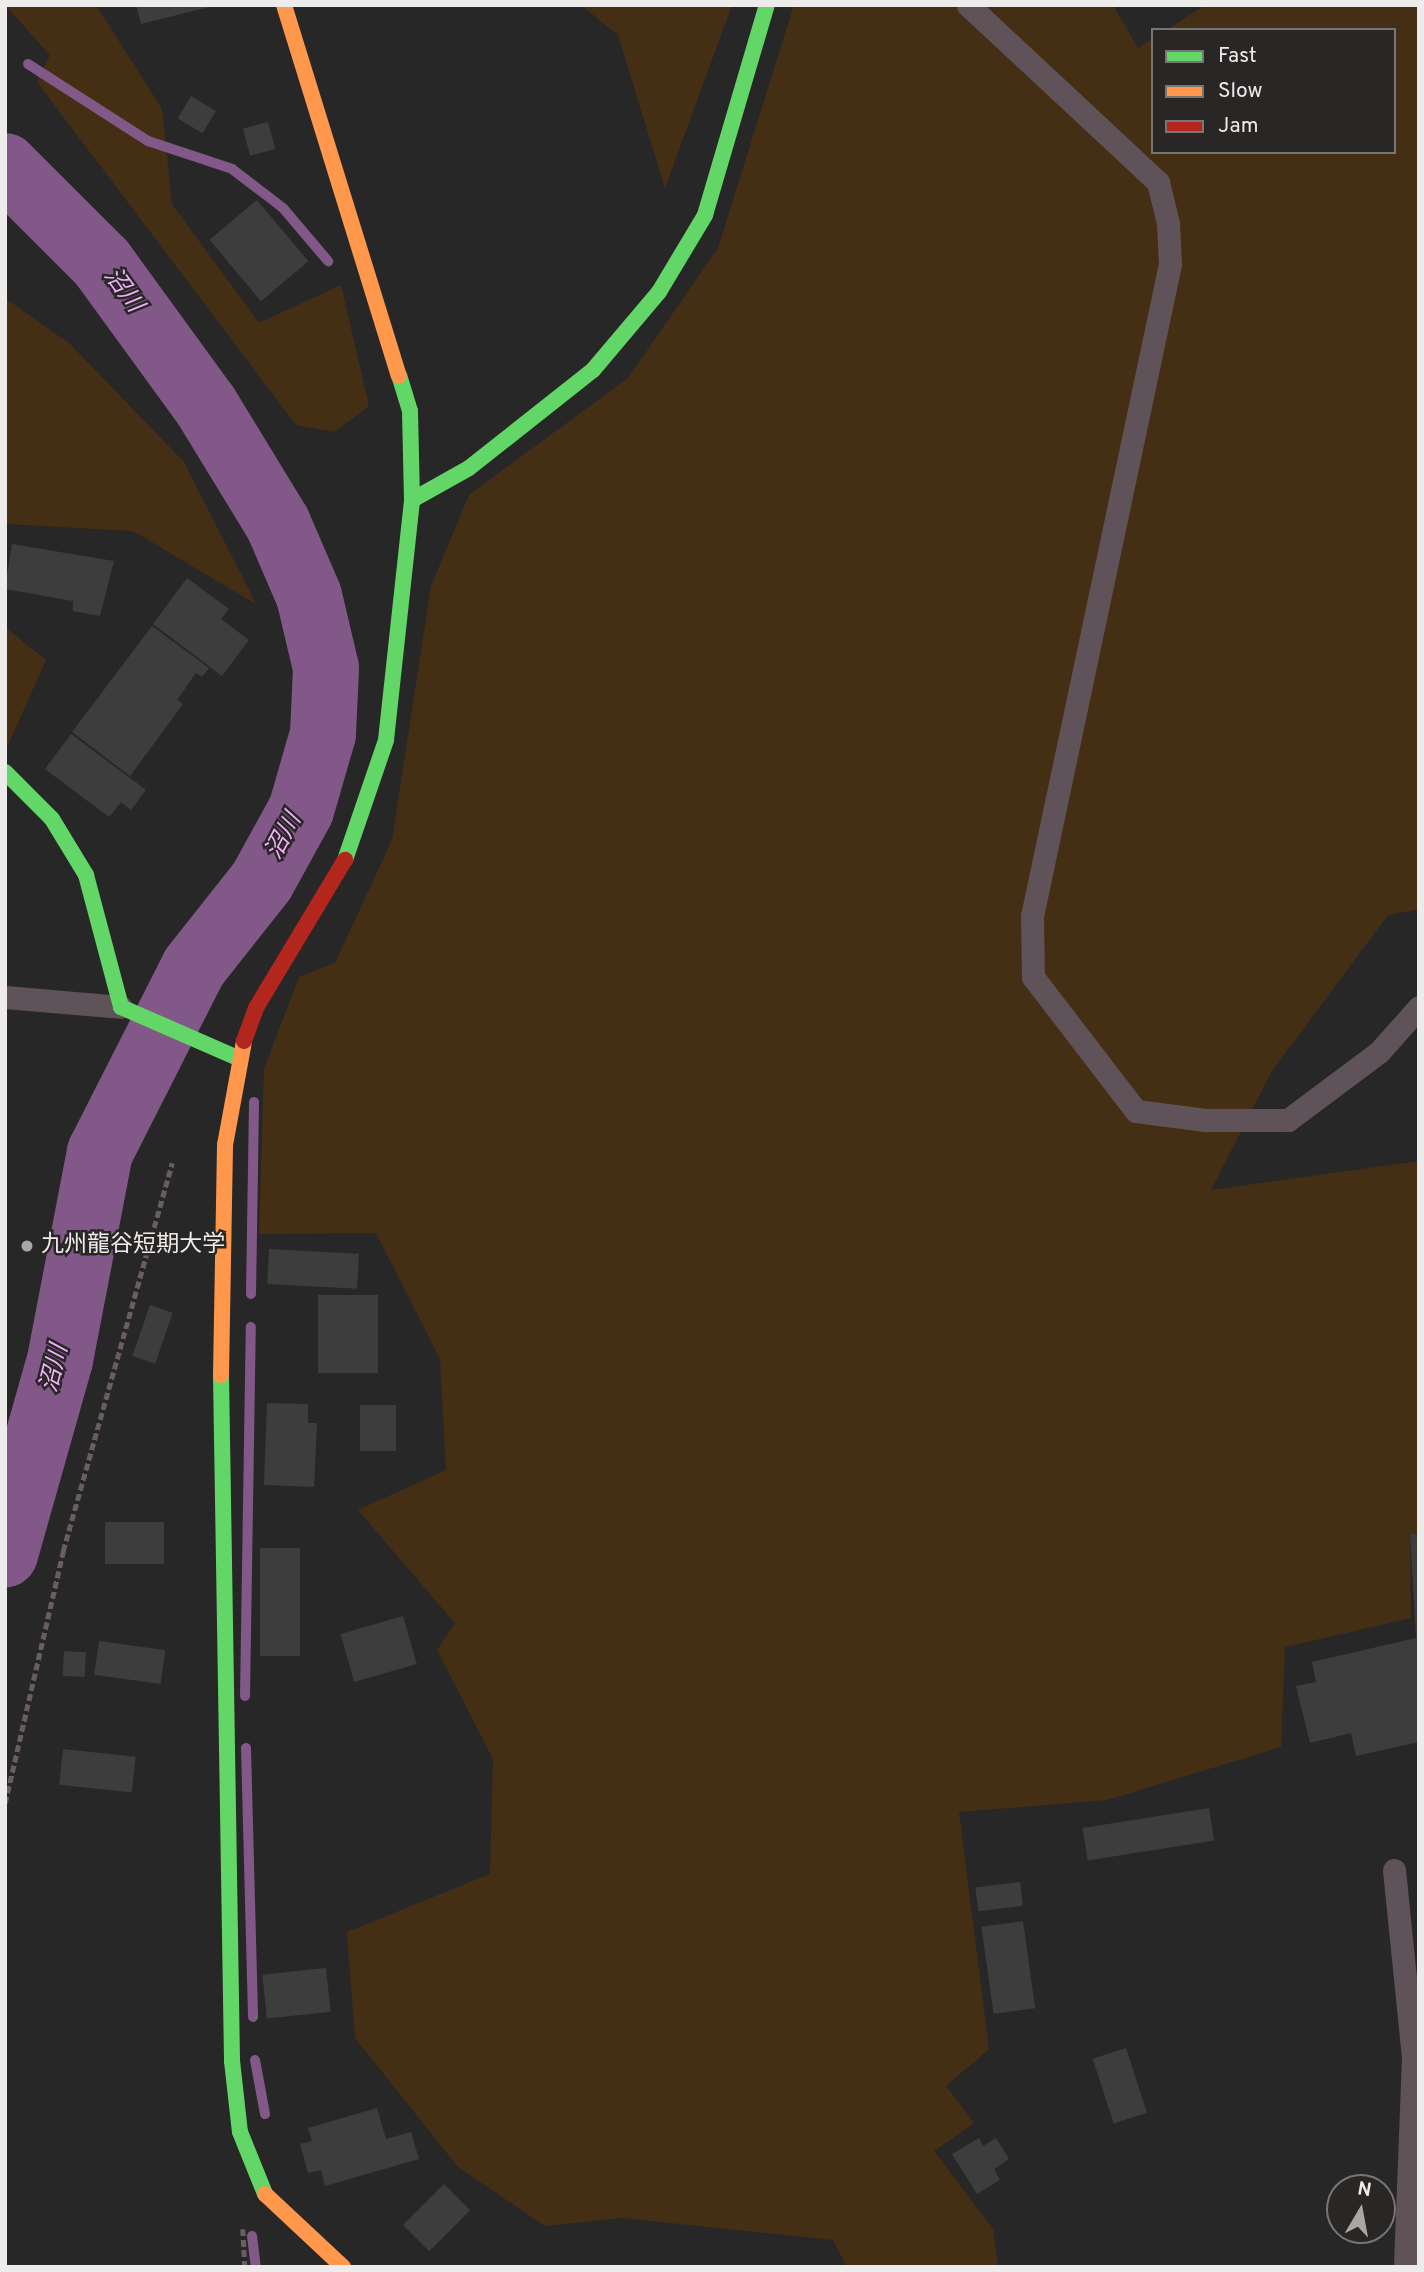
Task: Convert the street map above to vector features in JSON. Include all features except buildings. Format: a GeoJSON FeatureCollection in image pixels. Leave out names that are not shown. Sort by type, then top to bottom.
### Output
{"type":"FeatureCollection","features":[{"type":"Feature","properties":{"kind":"street"},"geometry":{"type":"LineString","coordinates":[[284,5],[410,411],[412,500],[386,740],[360,828],[331,890],[256,1007],[238,1058],[225,1145],[219,1525],[232,2061],[240,2132],[267,2197],[343,2267]]}},
{"type":"Feature","properties":{"kind":"street"},"geometry":{"type":"LineString","coordinates":[[412,500],[469,468],[593,370],[659,292],[705,215],[767,5]]}},
{"type":"Feature","properties":{"kind":"street"},"geometry":{"type":"LineString","coordinates":[[5,772],[52,819],[86,875],[121,1007],[210,1051],[238,1058]]}},
{"type":"Feature","properties":{"kind":"lane"},"geometry":{"type":"LineString","coordinates":[[968,5],[1158,182],[1168,223],[1170,264],[1032,916],[1033,977],[1136,1111],[1205,1120],[1289,1120],[1379,1052],[1419,1007]]}},
{"type":"Feature","properties":{"kind":"lane"},"geometry":{"type":"LineString","coordinates":[[5,997],[121,1007]]}},
{"type":"Feature","properties":{"kind":"lane"},"geometry":{"type":"LineString","coordinates":[[1394,1870],[1413,2057],[1405,2267]]}},
{"type":"Feature","properties":{"kind":"path"},"geometry":{"type":"LineString","coordinates":[[5,1803],[62,1551],[172,1163]]}},
{"type":"Feature","properties":{"kind":"shaded area"},"geometry":{"type":"Polygon","coordinates":[[[5,5],[96,5],[162,109],[172,204],[259,323],[341,285],[369,406],[334,432],[296,425],[37,82],[50,55],[5,5]]]}},
{"type":"Feature","properties":{"kind":"shaded area"},"geometry":{"type":"Polygon","coordinates":[[[581,5],[732,5],[665,188],[618,35],[581,5]]]}},
{"type":"Feature","properties":{"kind":"shaded area"},"geometry":{"type":"Polygon","coordinates":[[[794,5],[1113,5],[1138,48],[1151,40],[1151,154],[1396,154],[1396,28],[1170,28],[1205,5],[1419,5],[1419,909],[1388,915],[1272,1071],[1211,1190],[1419,1161],[1419,1534],[1410,1535],[1411,1618],[1285,1647],[1281,1747],[1107,1800],[959,1812],[989,2049],[946,2086],[974,2123],[934,2151],[993,2229],[998,2267],[847,2267],[833,2240],[621,2218],[545,2226],[458,2167],[355,2038],[347,1932],[490,1874],[493,1759],[437,1650],[455,1623],[358,1510],[446,1470],[440,1359],[376,1233],[259,1234],[264,1069],[299,977],[335,963],[392,840],[431,586],[469,495],[628,378],[718,248],[794,5]]]}},
{"type":"Feature","properties":{"kind":"shaded area"},"geometry":{"type":"Polygon","coordinates":[[[5,298],[70,344],[184,462],[256,604],[133,531],[5,524],[5,298]]]}},
{"type":"Feature","properties":{"kind":"shaded area"},"geometry":{"type":"Polygon","coordinates":[[[5,627],[46,660],[8,745],[5,742],[5,627]]]}},
{"type":"Feature","properties":{"kind":"waterway"},"geometry":{"type":"LineString","coordinates":[[28,64],[148,141],[232,169],[283,208],[328,261]]}},
{"type":"Feature","properties":{"kind":"waterway","name":"沼川"},"geometry":{"type":"LineString","coordinates":[[5,166],[102,263],[206,406],[278,524],[309,596],[326,668],[323,734],[301,810],[262,881],[194,967],[100,1152],[60,1360],[5,1554]]}},
{"type":"Feature","properties":{"kind":"waterway"},"geometry":{"type":"LineString","coordinates":[[251,1294],[254,1102]]}},
{"type":"Feature","properties":{"kind":"waterway"},"geometry":{"type":"LineString","coordinates":[[245,1696],[251,1327]]}},
{"type":"Feature","properties":{"kind":"waterway"},"geometry":{"type":"LineString","coordinates":[[246,1748],[253,2017]]}},
{"type":"Feature","properties":{"kind":"waterway"},"geometry":{"type":"LineString","coordinates":[[255,2060],[265,2114]]}},
{"type":"Feature","properties":{"kind":"waterway"},"geometry":{"type":"LineString","coordinates":[[252,2236],[256,2267]]}},
{"type":"Feature","properties":{"kind":"traffic: fast"},"geometry":{"type":"LineString","coordinates":[[412,500],[469,468],[593,370],[659,292],[705,215],[767,5]]}},
{"type":"Feature","properties":{"kind":"traffic: fast"},"geometry":{"type":"LineString","coordinates":[[345,860],[386,740],[412,500],[410,411],[399,376]]}},
{"type":"Feature","properties":{"kind":"traffic: fast"},"geometry":{"type":"LineString","coordinates":[[5,772],[52,819],[86,875],[121,1007],[238,1058]]}},
{"type":"Feature","properties":{"kind":"traffic: fast"},"geometry":{"type":"LineString","coordinates":[[221,1375],[232,2061],[240,2132],[265,2194]]}},
{"type":"Feature","properties":{"kind":"traffic: slow"},"geometry":{"type":"LineString","coordinates":[[284,5],[399,376]]}},
{"type":"Feature","properties":{"kind":"traffic: slow"},"geometry":{"type":"LineString","coordinates":[[221,1375],[225,1145],[244,1041]]}},
{"type":"Feature","properties":{"kind":"traffic: slow"},"geometry":{"type":"LineString","coordinates":[[265,2194],[343,2267]]}},
{"type":"Feature","properties":{"kind":"traffic: jam"},"geometry":{"type":"LineString","coordinates":[[244,1041],[256,1008],[345,860]]}},
{"type":"Feature","properties":{"kind":"place","name":"九州龍谷短期大学"},"geometry":{"type":"Point","coordinates":[27,1246]}}]}
